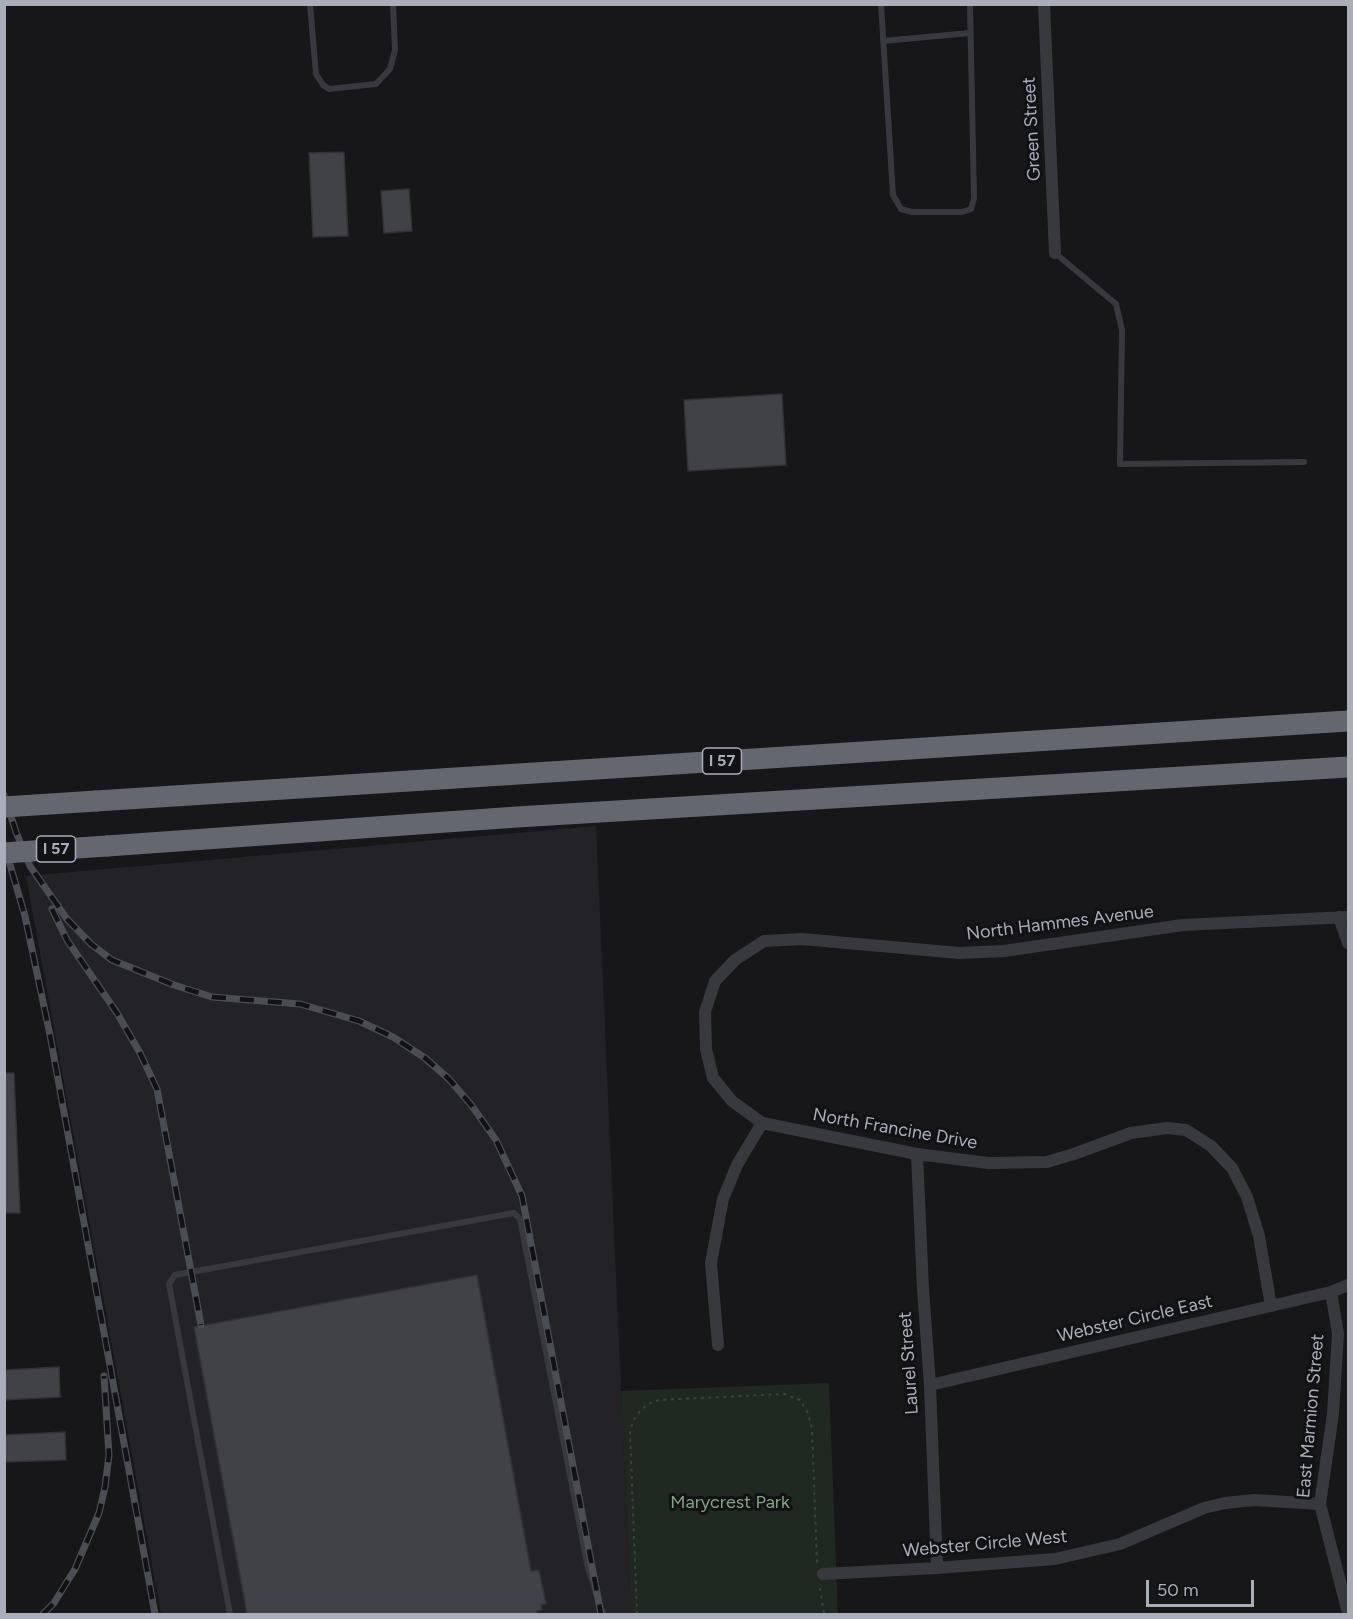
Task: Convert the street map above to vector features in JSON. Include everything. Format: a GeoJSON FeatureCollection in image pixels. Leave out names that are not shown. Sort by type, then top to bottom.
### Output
{"type":"FeatureCollection","features":[{"type":"Feature","properties":{"kind":"highway","name":"I 57"},"geometry":{"type":"LineString","coordinates":[[4,807],[1348,721]]}},
{"type":"Feature","properties":{"kind":"highway","name":"I 57"},"geometry":{"type":"LineString","coordinates":[[4,853],[518,817],[1348,767]]}},
{"type":"Feature","properties":{"kind":"street","name":"Green Street"},"geometry":{"type":"LineString","coordinates":[[1044,4],[1055,253]]}},
{"type":"Feature","properties":{"kind":"street"},"geometry":{"type":"LineString","coordinates":[[1344,917],[1348,943]]}},
{"type":"Feature","properties":{"kind":"street","name":"North Hammes Avenue"},"geometry":{"type":"LineString","coordinates":[[705,1012],[715,981],[735,960],[764,941],[802,939],[959,953],[1004,951],[1183,925],[1344,917]]}},
{"type":"Feature","properties":{"kind":"street","name":"North Francine Drive"},"geometry":{"type":"LineString","coordinates":[[705,1012],[706,1049],[713,1078],[732,1101],[762,1123],[917,1155],[988,1163],[1047,1162],[1131,1133],[1167,1128],[1186,1130],[1211,1146],[1232,1168],[1246,1197],[1259,1236],[1271,1306]]}},
{"type":"Feature","properties":{"kind":"street"},"geometry":{"type":"LineString","coordinates":[[718,1345],[711,1263],[723,1199],[737,1165],[762,1123]]}},
{"type":"Feature","properties":{"kind":"street","name":"Laurel Street"},"geometry":{"type":"LineString","coordinates":[[917,1155],[930,1385],[937,1568]]}},
{"type":"Feature","properties":{"kind":"street","name":"Webster Circle East"},"geometry":{"type":"LineString","coordinates":[[930,1385],[1331,1292],[1348,1286]]}},
{"type":"Feature","properties":{"kind":"street","name":"East Marmion Street"},"geometry":{"type":"LineString","coordinates":[[1331,1292],[1338,1334],[1333,1414],[1320,1504],[1348,1613]]}},
{"type":"Feature","properties":{"kind":"street","name":"Webster Circle West"},"geometry":{"type":"LineString","coordinates":[[820,1574],[1055,1559],[1120,1544],[1204,1508],[1225,1503],[1254,1500],[1320,1504]]}},
{"type":"Feature","properties":{"kind":"lane"},"geometry":{"type":"LineString","coordinates":[[310,4],[316,74],[323,85],[329,89],[376,84],[390,69],[394,50],[393,4]]}},
{"type":"Feature","properties":{"kind":"lane"},"geometry":{"type":"LineString","coordinates":[[881,4],[893,195],[901,209],[912,212],[962,212],[971,209],[974,198],[970,4]]}},
{"type":"Feature","properties":{"kind":"lane"},"geometry":{"type":"LineString","coordinates":[[884,41],[970,33]]}},
{"type":"Feature","properties":{"kind":"lane"},"geometry":{"type":"LineString","coordinates":[[1055,253],[1116,304],[1122,330],[1120,464],[1304,462]]}},
{"type":"Feature","properties":{"kind":"lane"},"geometry":{"type":"LineString","coordinates":[[230,1614],[169,1284],[175,1275],[514,1213],[520,1219],[588,1568],[603,1614]]}},
{"type":"Feature","properties":{"kind":"path"},"geometry":{"type":"LineString","coordinates":[[638,1614],[630,1432],[633,1421],[648,1404],[659,1400],[784,1395],[792,1395],[800,1400],[808,1413],[812,1429],[824,1614]]}},
{"type":"Feature","properties":{"kind":"shaded area"},"geometry":{"type":"Polygon","coordinates":[[[596,826],[631,1614],[161,1614],[26,876],[596,826]]]}},
{"type":"Feature","properties":{"kind":"green space","name":"Marycrest Park"},"geometry":{"type":"Polygon","coordinates":[[[829,1383],[838,1614],[631,1614],[621,1391],[829,1383]]]}},
{"type":"Feature","properties":{"kind":"building"},"geometry":{"type":"Polygon","coordinates":[[[344,152],[348,236],[313,237],[309,153],[344,152]]]}},
{"type":"Feature","properties":{"kind":"building"},"geometry":{"type":"Polygon","coordinates":[[[409,189],[412,231],[384,233],[381,191],[409,189]]]}},
{"type":"Feature","properties":{"kind":"building"},"geometry":{"type":"Polygon","coordinates":[[[782,394],[786,465],[688,471],[684,400],[782,394]]]}},
{"type":"Feature","properties":{"kind":"building"},"geometry":{"type":"Polygon","coordinates":[[[4,1073],[14,1073],[20,1213],[4,1213],[4,1073]]]}},
{"type":"Feature","properties":{"kind":"building"},"geometry":{"type":"Polygon","coordinates":[[[477,1275],[531,1571],[539,1570],[546,1604],[541,1605],[542,1610],[537,1611],[538,1614],[247,1614],[194,1327],[477,1275]]]}},
{"type":"Feature","properties":{"kind":"building"},"geometry":{"type":"Polygon","coordinates":[[[59,1367],[60,1397],[4,1400],[4,1370],[59,1367]]]}},
{"type":"Feature","properties":{"kind":"building"},"geometry":{"type":"Polygon","coordinates":[[[65,1432],[66,1460],[4,1462],[4,1435],[65,1432]]]}},
{"type":"Feature","properties":{"kind":"railway"},"geometry":{"type":"LineString","coordinates":[[4,795],[30,866],[67,919],[91,944],[112,960],[174,985],[212,997],[300,1004],[359,1021],[393,1037],[425,1058],[449,1079],[472,1106],[496,1140],[522,1196],[601,1614]]}},
{"type":"Feature","properties":{"kind":"railway"},"geometry":{"type":"LineString","coordinates":[[4,844],[25,916],[50,1035],[155,1614]]}},
{"type":"Feature","properties":{"kind":"railway"},"geometry":{"type":"LineString","coordinates":[[52,909],[67,940],[117,1013],[157,1089],[201,1325]]}},
{"type":"Feature","properties":{"kind":"railway"},"geometry":{"type":"LineString","coordinates":[[43,1614],[54,1603],[75,1569],[99,1513],[109,1455],[104,1376]]}}]}
